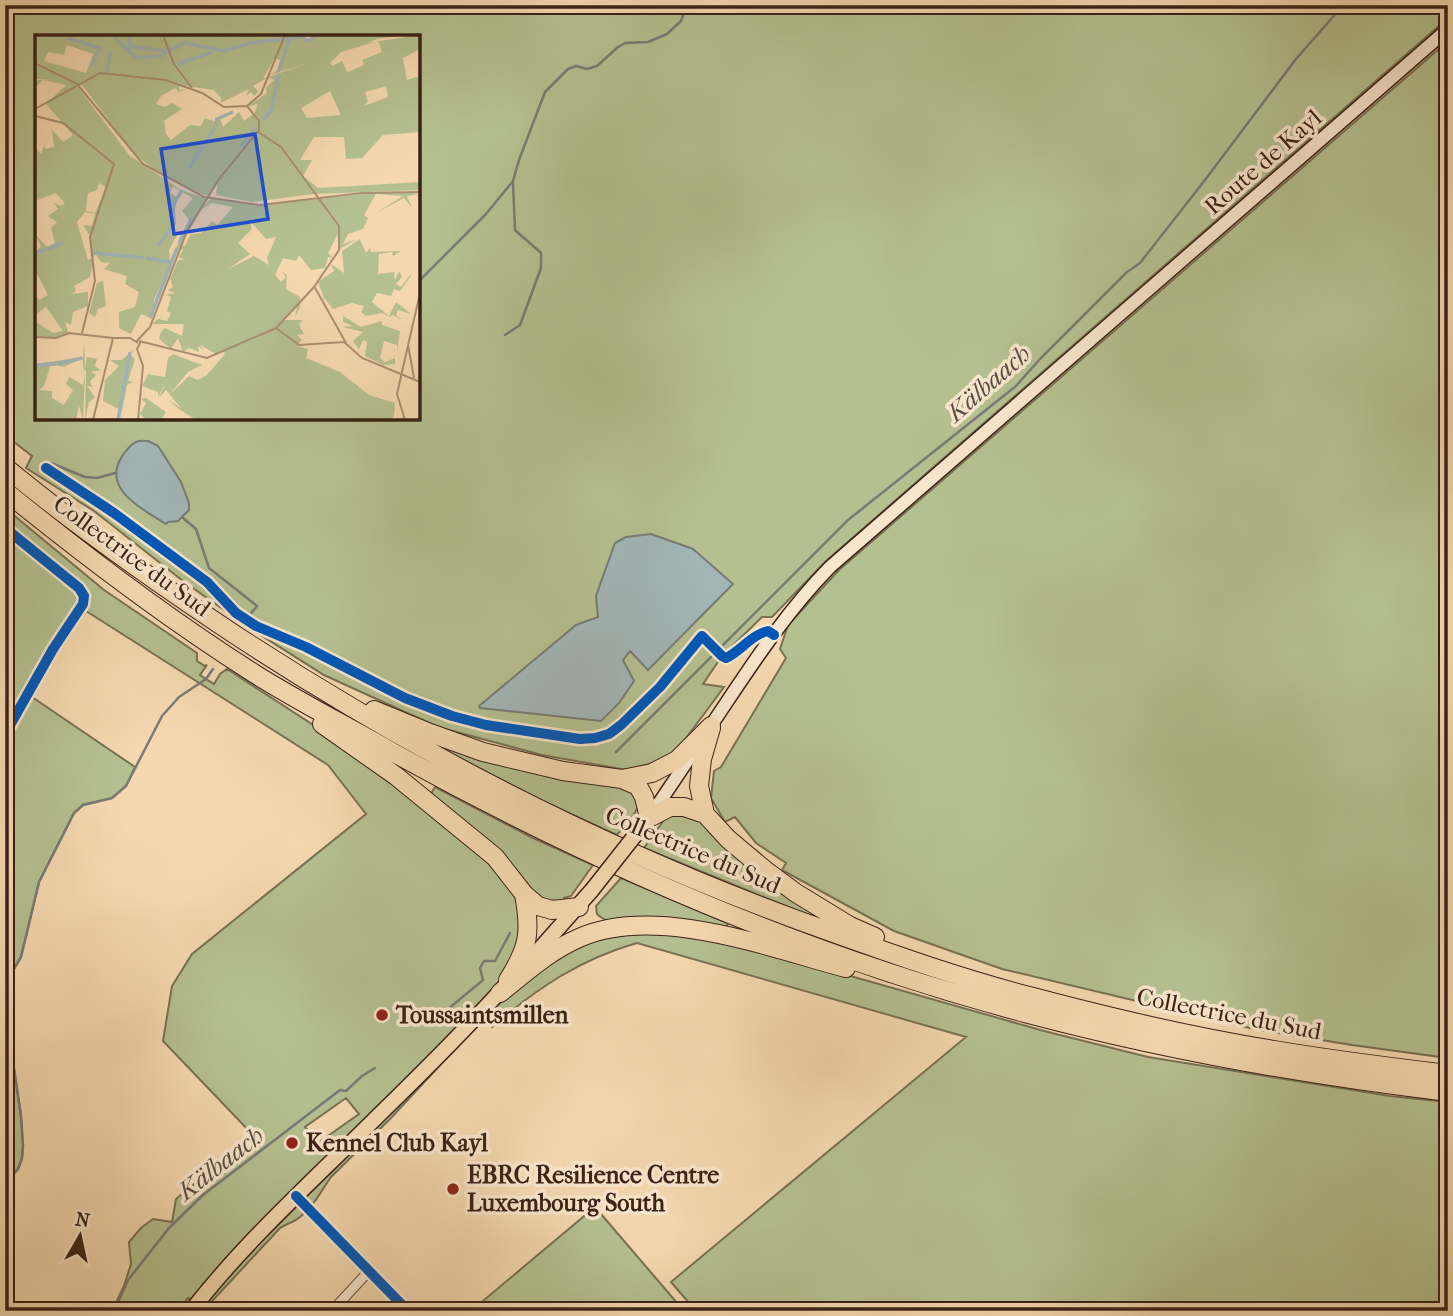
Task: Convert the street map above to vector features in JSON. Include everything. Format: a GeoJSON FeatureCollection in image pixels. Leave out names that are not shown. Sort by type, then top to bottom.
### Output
{"type":"FeatureCollection","features":[{"type":"Feature","properties":{"kind":"highway","name":"Collectrice du Sud"},"geometry":{"type":"LineString","coordinates":[[5,467],[179,598],[294,673],[431,754],[540,811],[642,858],[792,918],[938,969],[1029,996],[1205,1037],[1312,1056],[1448,1074]]}},
{"type":"Feature","properties":{"kind":"highway","name":"Collectrice du Sud"},"geometry":{"type":"LineString","coordinates":[[5,491],[73,546],[257,675],[538,830],[728,913],[923,983],[1024,1013],[1150,1044],[1238,1061],[1350,1080],[1448,1092]]}},
{"type":"Feature","properties":{"kind":"highway"},"geometry":{"type":"LineString","coordinates":[[294,673],[389,716],[483,752],[551,769],[622,779],[638,786],[644,797],[647,821],[670,807],[684,807],[705,814],[728,839],[796,893],[850,926],[912,952],[938,969]]}},
{"type":"Feature","properties":{"kind":"highway"},"geometry":{"type":"LineString","coordinates":[[257,675],[396,776],[495,857],[524,894],[538,906],[552,910],[585,899],[592,918],[606,928]]}},
{"type":"Feature","properties":{"kind":"highway"},"geometry":{"type":"LineString","coordinates":[[622,779],[652,773],[677,760],[711,726]]}},
{"type":"Feature","properties":{"kind":"highway"},"geometry":{"type":"LineString","coordinates":[[705,814],[699,786],[702,759],[711,726]]}},
{"type":"Feature","properties":{"kind":"highway"},"geometry":{"type":"LineString","coordinates":[[499,993],[521,960],[527,941],[528,917],[524,894]]}},
{"type":"Feature","properties":{"kind":"highway"},"geometry":{"type":"LineString","coordinates":[[499,993],[561,946],[606,928],[632,925],[662,926],[733,938],[887,979],[923,983]]}},
{"type":"Feature","properties":{"kind":"main road","name":"Route de Kayl"},"geometry":{"type":"LineString","coordinates":[[647,821],[790,611],[830,567],[1448,29]]}},
{"type":"Feature","properties":{"kind":"main road"},"geometry":{"type":"LineString","coordinates":[[191,1311],[242,1252],[296,1196],[499,993],[585,899],[647,821]]}},
{"type":"Feature","properties":{"kind":"street"},"geometry":{"type":"LineString","coordinates":[[296,1196],[408,1311]]}},
{"type":"Feature","properties":{"kind":"street"},"geometry":{"type":"LineString","coordinates":[[332,1311],[369,1271]]}},
{"type":"Feature","properties":{"kind":"green space"},"geometry":{"type":"Polygon","coordinates":[[[5,5],[1448,5],[1448,18],[826,561],[772,617],[762,617],[722,656],[703,684],[724,687],[675,753],[657,762],[627,770],[542,755],[438,727],[324,675],[248,627],[183,581],[94,511],[26,468],[32,456],[5,435],[5,5]]]}},
{"type":"Feature","properties":{"kind":"green space"},"geometry":{"type":"Polygon","coordinates":[[[1448,41],[1448,1058],[1254,1029],[1002,969],[894,931],[782,870],[786,863],[756,843],[735,817],[725,822],[711,798],[714,771],[721,767],[786,658],[780,649],[788,625],[839,570],[1448,41]]]}},
{"type":"Feature","properties":{"kind":"green space"},"geometry":{"type":"Polygon","coordinates":[[[5,508],[104,590],[197,653],[197,661],[207,665],[200,675],[214,684],[227,669],[318,728],[378,772],[496,868],[517,900],[522,923],[513,960],[458,1046],[331,1177],[305,1213],[280,1228],[203,1311],[191,1311],[196,1304],[188,1298],[178,1311],[112,1311],[131,1264],[129,1242],[153,1219],[172,1222],[176,1199],[198,1181],[221,1174],[236,1151],[252,1134],[163,1041],[172,986],[192,954],[366,814],[328,765],[86,611],[56,651],[32,697],[135,767],[126,786],[112,798],[83,805],[74,813],[39,882],[21,957],[5,987],[5,525],[38,550],[5,523],[5,508]],[[346,1098],[305,1127],[318,1143],[359,1114],[346,1098]]]}},
{"type":"Feature","properties":{"kind":"green space"},"geometry":{"type":"Polygon","coordinates":[[[449,746],[623,785],[636,796],[638,806],[617,835],[538,799],[447,751],[449,746]]]}},
{"type":"Feature","properties":{"kind":"green space"},"geometry":{"type":"Polygon","coordinates":[[[435,787],[533,838],[593,865],[571,896],[564,898],[564,902],[536,896],[429,797],[435,787]]]}},
{"type":"Feature","properties":{"kind":"green space"},"geometry":{"type":"Polygon","coordinates":[[[675,812],[695,814],[815,911],[813,917],[644,848],[666,817],[675,812]]]}},
{"type":"Feature","properties":{"kind":"green space"},"geometry":{"type":"Polygon","coordinates":[[[621,878],[728,923],[725,931],[604,919],[597,914],[596,906],[621,878]]]}},
{"type":"Feature","properties":{"kind":"green space"},"geometry":{"type":"Polygon","coordinates":[[[644,931],[711,939],[1148,1057],[1390,1096],[1448,1102],[1448,1311],[1188,1311],[1182,1302],[1169,1311],[696,1311],[671,1282],[966,1037],[637,943],[596,958],[560,977],[525,1000],[492,1027],[484,1019],[502,1000],[577,944],[644,931]]]}},
{"type":"Feature","properties":{"kind":"green space"},"geometry":{"type":"Polygon","coordinates":[[[5,1007],[23,1146],[18,1169],[5,1184],[5,1007]]]}},
{"type":"Feature","properties":{"kind":"green space"},"geometry":{"type":"Polygon","coordinates":[[[595,1207],[684,1311],[471,1311],[595,1207]]]}},
{"type":"Feature","properties":{"kind":"shaded area"},"geometry":{"type":"Polygon","coordinates":[[[148,441],[158,446],[181,482],[189,503],[189,510],[178,521],[166,524],[147,512],[128,498],[117,480],[117,469],[126,451],[136,442],[148,441]]]}},
{"type":"Feature","properties":{"kind":"shaded area"},"geometry":{"type":"Polygon","coordinates":[[[651,534],[693,549],[733,584],[648,670],[630,651],[623,660],[634,681],[619,703],[601,721],[480,708],[479,706],[576,625],[598,617],[596,596],[615,543],[626,537],[651,534]]]}},
{"type":"Feature","properties":{"kind":"waterway"},"geometry":{"type":"LineString","coordinates":[[420,280],[486,214],[513,181],[545,92],[568,69],[576,66],[587,69],[597,66],[625,43],[648,42],[667,34],[681,21],[687,5]]}},
{"type":"Feature","properties":{"kind":"waterway"},"geometry":{"type":"LineString","coordinates":[[722,5],[731,8],[757,5]]}},
{"type":"Feature","properties":{"kind":"waterway","name":"Kälbaach"},"geometry":{"type":"LineString","coordinates":[[616,752],[848,520],[1016,386],[1127,272],[1140,263],[1296,59],[1346,5]]}},
{"type":"Feature","properties":{"kind":"waterway"},"geometry":{"type":"LineString","coordinates":[[505,335],[520,325],[541,268],[541,253],[515,230],[513,183]]}},
{"type":"Feature","properties":{"kind":"waterway"},"geometry":{"type":"LineString","coordinates":[[51,463],[85,477],[97,478],[115,473]]}},
{"type":"Feature","properties":{"kind":"waterway"},"geometry":{"type":"LineString","coordinates":[[183,518],[196,529],[209,568],[257,606],[248,617]]}},
{"type":"Feature","properties":{"kind":"waterway"},"geometry":{"type":"LineString","coordinates":[[5,988],[21,957],[39,882],[74,813],[83,805],[112,798],[126,786],[162,716],[179,697],[206,679],[213,669]]}},
{"type":"Feature","properties":{"kind":"waterway","name":"Kälbaach"},"geometry":{"type":"LineString","coordinates":[[436,1019],[483,980],[480,968],[484,961],[495,961],[510,933]]}},
{"type":"Feature","properties":{"kind":"waterway"},"geometry":{"type":"LineString","coordinates":[[5,1007],[23,1146],[18,1169],[5,1184]]}},
{"type":"Feature","properties":{"kind":"waterway","name":"Kälbaach"},"geometry":{"type":"LineString","coordinates":[[114,1311],[128,1280],[169,1228],[203,1195],[340,1090],[346,1091],[375,1068]]}},
{"type":"Feature","properties":{"kind":"cycle path"},"geometry":{"type":"LineString","coordinates":[[46,468],[114,513],[207,582],[236,613],[256,626],[306,647],[405,698],[452,716],[486,725],[580,739],[609,734],[660,687],[702,636],[726,658],[762,633],[768,631],[774,635]]}},
{"type":"Feature","properties":{"kind":"cycle path"},"geometry":{"type":"LineString","coordinates":[[5,528],[79,588],[84,596],[83,604],[53,649],[5,734]]}},
{"type":"Feature","properties":{"kind":"cycle path"},"geometry":{"type":"LineString","coordinates":[[296,1196],[408,1311]]}},
{"type":"Feature","properties":{"kind":"place","name":"Toussaintsmillen"},"geometry":{"type":"Point","coordinates":[382,1015]}},
{"type":"Feature","properties":{"kind":"place","name":"Kennel Club Kayl"},"geometry":{"type":"Point","coordinates":[292,1143]}},
{"type":"Feature","properties":{"kind":"place","name":"EBRC Resilience Centre Luxembourg South"},"geometry":{"type":"Point","coordinates":[453,1189]}}]}
